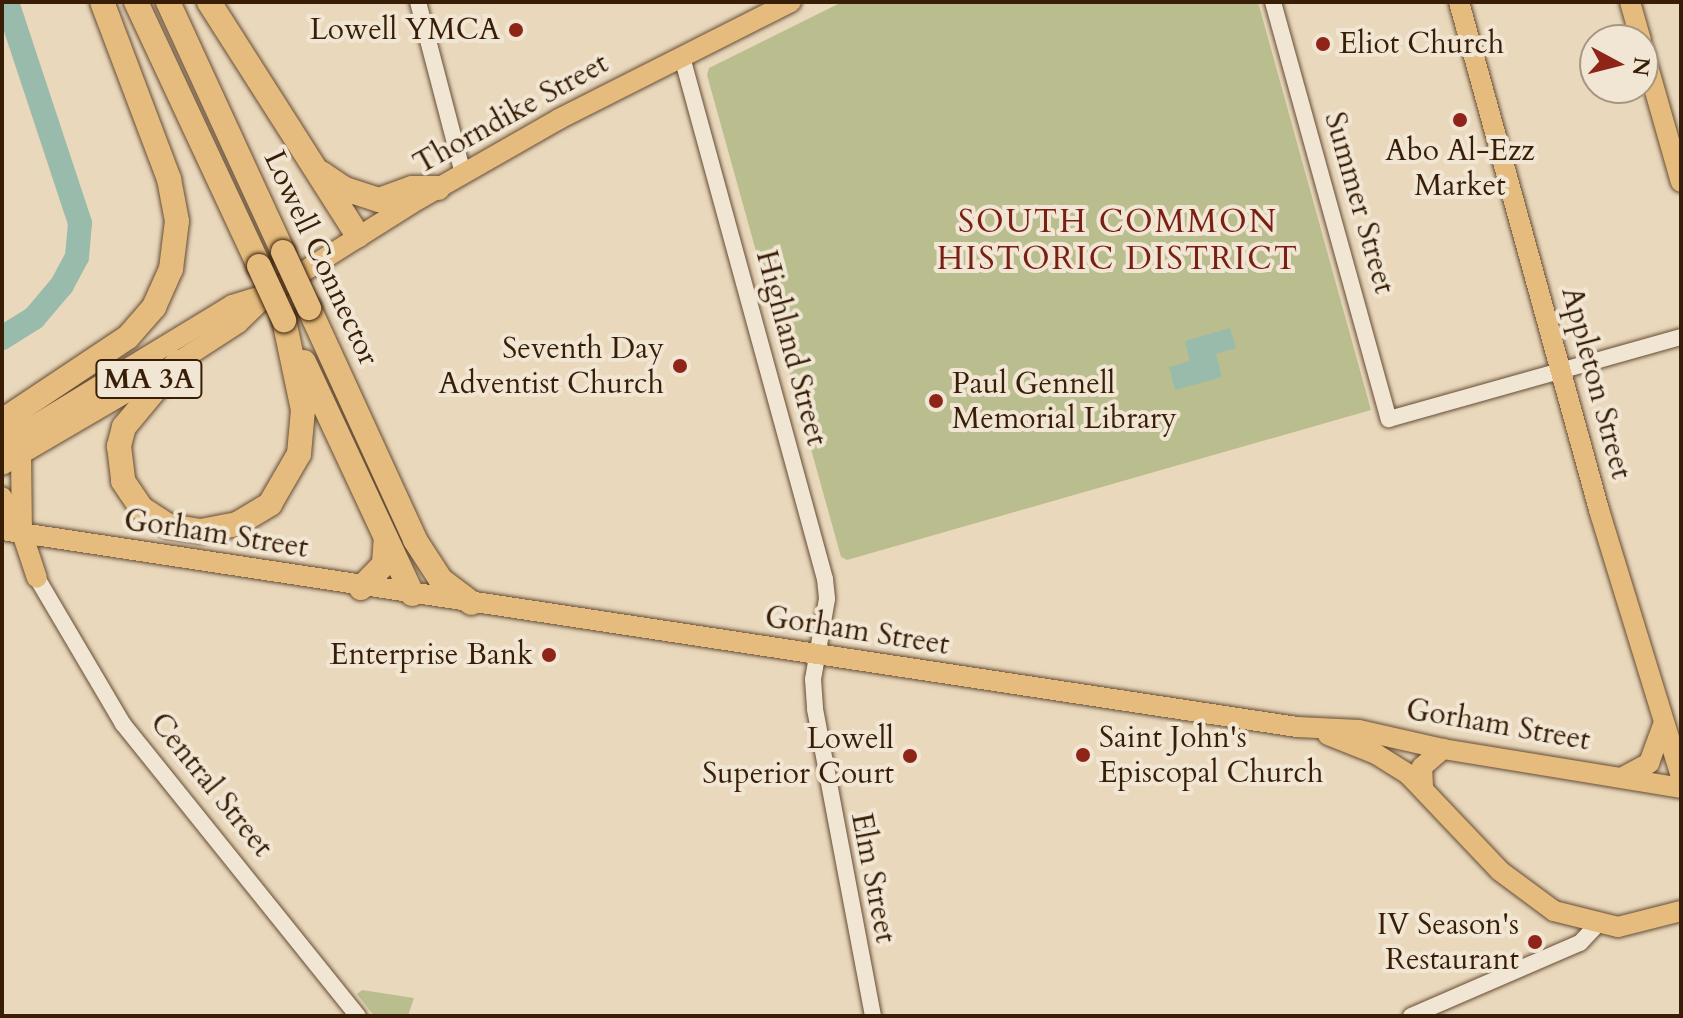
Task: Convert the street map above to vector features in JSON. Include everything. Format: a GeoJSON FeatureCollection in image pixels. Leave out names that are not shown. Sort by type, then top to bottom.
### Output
{"type":"FeatureCollection","features":[{"type":"Feature","properties":{"kind":"highway"},"geometry":{"type":"LineString","coordinates":[[2,421],[128,337],[154,307],[171,269],[177,221],[169,179],[102,2]]}},
{"type":"Feature","properties":{"kind":"highway","name":"Lowell Connector"},"geometry":{"type":"LineString","coordinates":[[136,2],[284,320]]}},
{"type":"Feature","properties":{"kind":"highway","name":"Lowell Connector"},"geometry":{"type":"LineString","coordinates":[[168,2],[415,540],[441,580],[471,603]]}},
{"type":"Feature","properties":{"kind":"highway"},"geometry":{"type":"LineString","coordinates":[[209,2],[358,236]]}},
{"type":"Feature","properties":{"kind":"highway"},"geometry":{"type":"LineString","coordinates":[[315,167],[345,189],[379,200],[412,188],[438,188]]}},
{"type":"Feature","properties":{"kind":"highway"},"geometry":{"type":"LineString","coordinates":[[178,362],[124,427],[119,446],[123,481],[141,508],[169,526],[201,531],[237,524],[270,504],[299,454],[303,410],[284,320]]}},
{"type":"Feature","properties":{"kind":"highway"},"geometry":{"type":"LineString","coordinates":[[284,320],[412,594]]}},
{"type":"Feature","properties":{"kind":"highway"},"geometry":{"type":"LineString","coordinates":[[361,588],[384,564],[386,535]]}},
{"type":"Feature","properties":{"kind":"main road","name":"Thorndike Street"},"geometry":{"type":"LineString","coordinates":[[2,465],[178,362],[238,323],[268,294],[438,188],[791,2]]}},
{"type":"Feature","properties":{"kind":"main road","name":"Appleton Street"},"geometry":{"type":"LineString","coordinates":[[1459,2],[1681,777]]}},
{"type":"Feature","properties":{"kind":"main road"},"geometry":{"type":"LineString","coordinates":[[1630,2],[1636,24]]}},
{"type":"Feature","properties":{"kind":"main road"},"geometry":{"type":"LineString","coordinates":[[1659,104],[1681,182]]}},
{"type":"Feature","properties":{"kind":"main road","name":"Thorndike Street"},"geometry":{"type":"LineString","coordinates":[[2,445],[232,305],[268,294]]}},
{"type":"Feature","properties":{"kind":"main road"},"geometry":{"type":"LineString","coordinates":[[7,530],[21,453]]}},
{"type":"Feature","properties":{"kind":"main road"},"geometry":{"type":"LineString","coordinates":[[2,497],[7,530]]}},
{"type":"Feature","properties":{"kind":"main road","name":"Gorham Street"},"geometry":{"type":"LineString","coordinates":[[7,530],[361,588],[1297,727],[1359,730],[1443,749],[1681,788]]}},
{"type":"Feature","properties":{"kind":"main road","name":"Central Street"},"geometry":{"type":"LineString","coordinates":[[7,530],[37,578]]}},
{"type":"Feature","properties":{"kind":"main road"},"geometry":{"type":"LineString","coordinates":[[1619,777],[1639,772],[1649,763],[1664,721]]}},
{"type":"Feature","properties":{"kind":"main road"},"geometry":{"type":"LineString","coordinates":[[1297,727],[1376,754],[1423,786],[1523,891],[1554,911],[1597,925],[1631,927],[1675,916]]}},
{"type":"Feature","properties":{"kind":"main road"},"geometry":{"type":"LineString","coordinates":[[1423,786],[1422,767],[1443,749]]}},
{"type":"Feature","properties":{"kind":"street"},"geometry":{"type":"LineString","coordinates":[[418,2],[463,174]]}},
{"type":"Feature","properties":{"kind":"street","name":"Summer Street"},"geometry":{"type":"LineString","coordinates":[[1273,2],[1389,419],[1562,370]]}},
{"type":"Feature","properties":{"kind":"street","name":"Highland Street"},"geometry":{"type":"LineString","coordinates":[[682,57],[825,579],[827,599],[816,655]]}},
{"type":"Feature","properties":{"kind":"street"},"geometry":{"type":"LineString","coordinates":[[1562,370],[1681,337]]}},
{"type":"Feature","properties":{"kind":"street","name":"Central Street"},"geometry":{"type":"LineString","coordinates":[[37,578],[123,724],[358,1016]]}},
{"type":"Feature","properties":{"kind":"street","name":"Elm Street"},"geometry":{"type":"LineString","coordinates":[[816,655],[816,717],[873,1016]]}},
{"type":"Feature","properties":{"kind":"street"},"geometry":{"type":"LineString","coordinates":[[1411,1016],[1580,943],[1597,925]]}},
{"type":"Feature","properties":{"kind":"green space"},"geometry":{"type":"Polygon","coordinates":[[[842,2],[1258,2],[1371,410],[847,560],[841,557],[707,75],[709,68],[842,2]]]}},
{"type":"Feature","properties":{"kind":"green space"},"geometry":{"type":"Polygon","coordinates":[[[362,990],[414,998],[408,1016],[374,1016],[357,994],[362,990]]]}},
{"type":"Feature","properties":{"kind":"shaded area"},"geometry":{"type":"Polygon","coordinates":[[[1230,328],[1236,348],[1216,354],[1222,377],[1175,390],[1169,367],[1190,361],[1185,341],[1230,328]]]}},
{"type":"Feature","properties":{"kind":"waterway"},"geometry":{"type":"LineString","coordinates":[[2,338],[34,318],[62,285],[77,257],[80,223],[7,2]]}},
{"type":"Feature","properties":{"kind":"place","name":"Lowell YMCA"},"geometry":{"type":"Point","coordinates":[516,30]}},
{"type":"Feature","properties":{"kind":"place","name":"Eliot Church"},"geometry":{"type":"Point","coordinates":[1323,44]}},
{"type":"Feature","properties":{"kind":"place","name":"Abo Al-Ezz Market"},"geometry":{"type":"Point","coordinates":[1460,120]}},
{"type":"Feature","properties":{"kind":"place","name":"Seventh Day Adventist Church"},"geometry":{"type":"Point","coordinates":[680,366]}},
{"type":"Feature","properties":{"kind":"place","name":"Paul Gennell Memorial Library"},"geometry":{"type":"Point","coordinates":[936,401]}},
{"type":"Feature","properties":{"kind":"place","name":"Enterprise Bank"},"geometry":{"type":"Point","coordinates":[549,655]}},
{"type":"Feature","properties":{"kind":"place","name":"Saint John's Episcopal Church"},"geometry":{"type":"Point","coordinates":[1083,755]}},
{"type":"Feature","properties":{"kind":"place","name":"Lowell Superior Court"},"geometry":{"type":"Point","coordinates":[910,756]}},
{"type":"Feature","properties":{"kind":"place","name":"IV Season's Restaurant"},"geometry":{"type":"Point","coordinates":[1535,942]}},
{"type":"Feature","properties":{"kind":"district","name":"SOUTH COMMON HISTORIC DISTRICT"},"geometry":{"type":"Point","coordinates":[1118,242]}}]}
